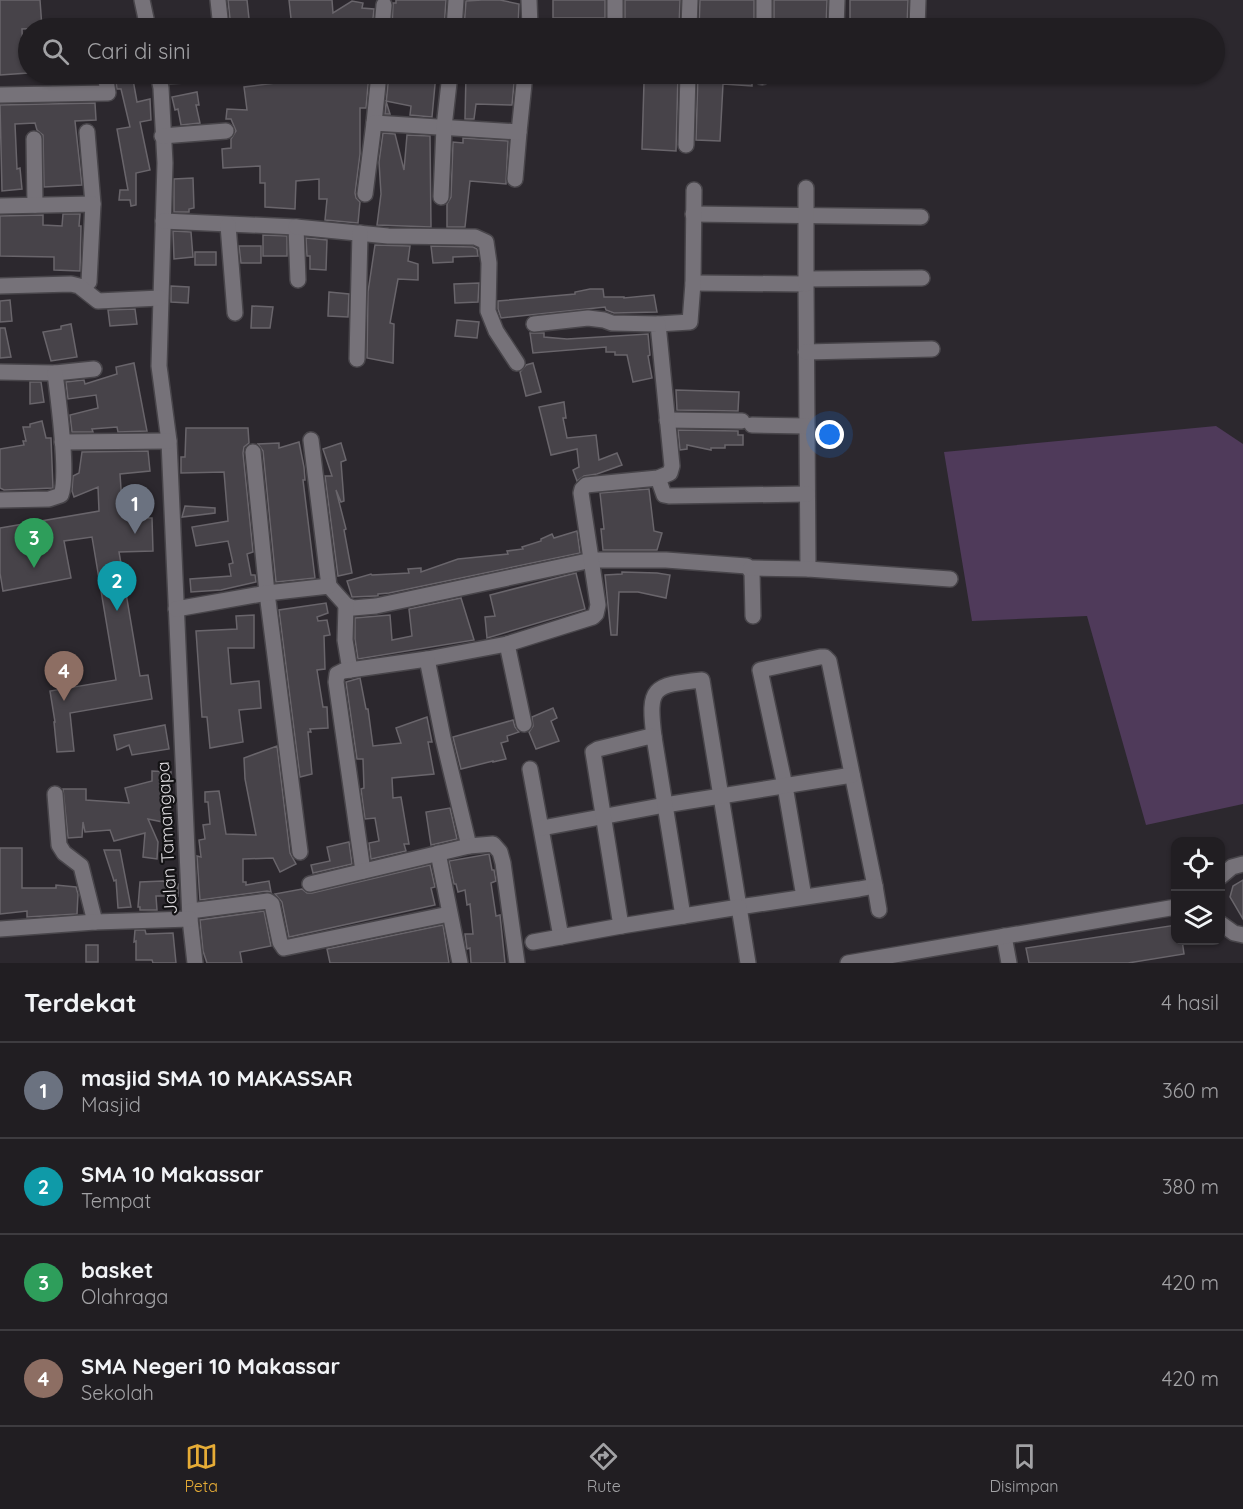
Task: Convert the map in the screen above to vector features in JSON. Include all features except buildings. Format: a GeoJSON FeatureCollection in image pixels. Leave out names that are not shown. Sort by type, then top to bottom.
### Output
{"type":"FeatureCollection","features":[{"type":"Feature","properties":{"kind":"street"},"geometry":{"type":"LineString","coordinates":[[142,0],[146,18]]}},
{"type":"Feature","properties":{"kind":"street"},"geometry":{"type":"LineString","coordinates":[[218,0],[220,18]]}},
{"type":"Feature","properties":{"kind":"street"},"geometry":{"type":"LineString","coordinates":[[455,18],[456,0]]}},
{"type":"Feature","properties":{"kind":"street"},"geometry":{"type":"LineString","coordinates":[[529,0],[530,18]]}},
{"type":"Feature","properties":{"kind":"street"},"geometry":{"type":"LineString","coordinates":[[615,0],[615,18]]}},
{"type":"Feature","properties":{"kind":"street"},"geometry":{"type":"LineString","coordinates":[[689,18],[690,0]]}},
{"type":"Feature","properties":{"kind":"street"},"geometry":{"type":"LineString","coordinates":[[764,0],[764,18]]}},
{"type":"Feature","properties":{"kind":"street"},"geometry":{"type":"LineString","coordinates":[[836,18],[837,0]]}},
{"type":"Feature","properties":{"kind":"street"},"geometry":{"type":"LineString","coordinates":[[917,18],[918,0]]}},
{"type":"Feature","properties":{"kind":"street"},"geometry":{"type":"LineString","coordinates":[[383,18],[384,5]]}},
{"type":"Feature","properties":{"kind":"street"},"geometry":{"type":"LineString","coordinates":[[0,95],[108,93],[107,84]]}},
{"type":"Feature","properties":{"kind":"street","name":"Jalan Tamangapa"},"geometry":{"type":"LineString","coordinates":[[159,84],[165,163],[159,366],[169,441],[190,915],[195,963]]}},
{"type":"Feature","properties":{"kind":"street"},"geometry":{"type":"LineString","coordinates":[[365,194],[379,84]]}},
{"type":"Feature","properties":{"kind":"street"},"geometry":{"type":"LineString","coordinates":[[441,197],[444,127],[449,84]]}},
{"type":"Feature","properties":{"kind":"street"},"geometry":{"type":"LineString","coordinates":[[515,179],[524,84]]}},
{"type":"Feature","properties":{"kind":"street"},"geometry":{"type":"LineString","coordinates":[[686,145],[688,84]]}},
{"type":"Feature","properties":{"kind":"street"},"geometry":{"type":"LineString","coordinates":[[374,123],[519,132]]}},
{"type":"Feature","properties":{"kind":"street"},"geometry":{"type":"LineString","coordinates":[[162,136],[226,131]]}},
{"type":"Feature","properties":{"kind":"street"},"geometry":{"type":"LineString","coordinates":[[87,132],[93,204],[89,282]]}},
{"type":"Feature","properties":{"kind":"street"},"geometry":{"type":"LineString","coordinates":[[34,139],[35,205]]}},
{"type":"Feature","properties":{"kind":"street"},"geometry":{"type":"LineString","coordinates":[[806,188],[808,569]]}},
{"type":"Feature","properties":{"kind":"street"},"geometry":{"type":"LineString","coordinates":[[534,324],[588,318],[612,323],[690,322],[693,283],[694,190]]}},
{"type":"Feature","properties":{"kind":"street"},"geometry":{"type":"LineString","coordinates":[[0,206],[93,204]]}},
{"type":"Feature","properties":{"kind":"street"},"geometry":{"type":"LineString","coordinates":[[693,214],[921,217]]}},
{"type":"Feature","properties":{"kind":"street"},"geometry":{"type":"LineString","coordinates":[[163,221],[296,227],[360,234],[475,237],[486,242],[489,263],[489,311],[496,331],[518,363]]}},
{"type":"Feature","properties":{"kind":"street"},"geometry":{"type":"LineString","coordinates":[[228,225],[235,313]]}},
{"type":"Feature","properties":{"kind":"street"},"geometry":{"type":"LineString","coordinates":[[296,227],[298,280]]}},
{"type":"Feature","properties":{"kind":"street"},"geometry":{"type":"LineString","coordinates":[[357,359],[360,234]]}},
{"type":"Feature","properties":{"kind":"street"},"geometry":{"type":"LineString","coordinates":[[693,283],[922,278]]}},
{"type":"Feature","properties":{"kind":"street"},"geometry":{"type":"LineString","coordinates":[[0,286],[71,284],[79,286],[98,301],[160,298]]}},
{"type":"Feature","properties":{"kind":"street"},"geometry":{"type":"LineString","coordinates":[[363,871],[336,677],[340,672],[350,670],[507,644],[590,619],[597,614],[598,605],[582,489],[586,485],[658,478],[670,473],[672,466],[658,324]]}},
{"type":"Feature","properties":{"kind":"street"},"geometry":{"type":"LineString","coordinates":[[806,352],[932,349]]}},
{"type":"Feature","properties":{"kind":"street"},"geometry":{"type":"LineString","coordinates":[[0,372],[55,373],[94,369]]}},
{"type":"Feature","properties":{"kind":"street"},"geometry":{"type":"LineString","coordinates":[[0,500],[50,499],[61,495],[62,442],[55,373]]}},
{"type":"Feature","properties":{"kind":"street"},"geometry":{"type":"LineString","coordinates":[[667,420],[806,426]]}},
{"type":"Feature","properties":{"kind":"street"},"geometry":{"type":"LineString","coordinates":[[310,440],[329,586],[346,605],[359,608],[592,560],[666,560],[742,564],[750,568],[808,569],[950,579]]}},
{"type":"Feature","properties":{"kind":"street"},"geometry":{"type":"LineString","coordinates":[[62,442],[169,441]]}},
{"type":"Feature","properties":{"kind":"street"},"geometry":{"type":"LineString","coordinates":[[253,452],[267,593],[300,852]]}},
{"type":"Feature","properties":{"kind":"street"},"geometry":{"type":"LineString","coordinates":[[658,478],[664,495],[669,496],[807,494]]}},
{"type":"Feature","properties":{"kind":"street"},"geometry":{"type":"LineString","coordinates":[[750,568],[753,616]]}},
{"type":"Feature","properties":{"kind":"street"},"geometry":{"type":"LineString","coordinates":[[176,609],[267,593],[329,586]]}},
{"type":"Feature","properties":{"kind":"street"},"geometry":{"type":"LineString","coordinates":[[346,605],[345,640],[350,670]]}},
{"type":"Feature","properties":{"kind":"street"},"geometry":{"type":"LineString","coordinates":[[507,644],[524,724]]}},
{"type":"Feature","properties":{"kind":"street"},"geometry":{"type":"LineString","coordinates":[[804,897],[785,786],[760,670],[825,657],[829,661],[879,910]]}},
{"type":"Feature","properties":{"kind":"street"},"geometry":{"type":"LineString","coordinates":[[427,659],[469,846]]}},
{"type":"Feature","properties":{"kind":"street"},"geometry":{"type":"LineString","coordinates":[[682,916],[650,706],[653,696],[670,684],[702,680],[748,963]]}},
{"type":"Feature","properties":{"kind":"street"},"geometry":{"type":"LineString","coordinates":[[621,926],[593,752],[598,748],[654,737]]}},
{"type":"Feature","properties":{"kind":"street"},"geometry":{"type":"LineString","coordinates":[[530,769],[561,937]]}},
{"type":"Feature","properties":{"kind":"street"},"geometry":{"type":"LineString","coordinates":[[542,828],[665,805],[720,798],[852,775]]}},
{"type":"Feature","properties":{"kind":"street"},"geometry":{"type":"LineString","coordinates":[[55,794],[58,845],[64,853],[81,866],[95,922]]}},
{"type":"Feature","properties":{"kind":"street"},"geometry":{"type":"LineString","coordinates":[[310,884],[469,846],[493,844],[500,852],[517,963]]}},
{"type":"Feature","properties":{"kind":"street"},"geometry":{"type":"LineString","coordinates":[[438,853],[460,963]]}},
{"type":"Feature","properties":{"kind":"street"},"geometry":{"type":"LineString","coordinates":[[1225,873],[1232,867],[1243,864]]}},
{"type":"Feature","properties":{"kind":"street"},"geometry":{"type":"LineString","coordinates":[[533,942],[875,886]]}},
{"type":"Feature","properties":{"kind":"street"},"geometry":{"type":"LineString","coordinates":[[0,929],[190,915],[268,901],[272,903],[280,942],[284,948],[450,914]]}},
{"type":"Feature","properties":{"kind":"street"},"geometry":{"type":"LineString","coordinates":[[848,963],[1171,908]]}},
{"type":"Feature","properties":{"kind":"street"},"geometry":{"type":"LineString","coordinates":[[1225,926],[1243,935]]}},
{"type":"Feature","properties":{"kind":"street"},"geometry":{"type":"LineString","coordinates":[[1004,936],[1009,963]]}},
{"type":"Feature","properties":{"kind":"shaded area"},"geometry":{"type":"Polygon","coordinates":[[[1216,426],[1243,444],[1243,804],[1146,825],[1087,616],[972,621],[944,452],[1216,426]]]}},
{"type":"Feature","properties":{"kind":"place","name":"masjid SMA 10 MAKASSAR"},"geometry":{"type":"Point","coordinates":[135,534]}},
{"type":"Feature","properties":{"kind":"place","name":"basket"},"geometry":{"type":"Point","coordinates":[34,568]}},
{"type":"Feature","properties":{"kind":"place","name":"SMA 10 Makassar"},"geometry":{"type":"Point","coordinates":[117,611]}},
{"type":"Feature","properties":{"kind":"place","name":"SMA Negeri 10 Makassar"},"geometry":{"type":"Point","coordinates":[64,701]}}]}
